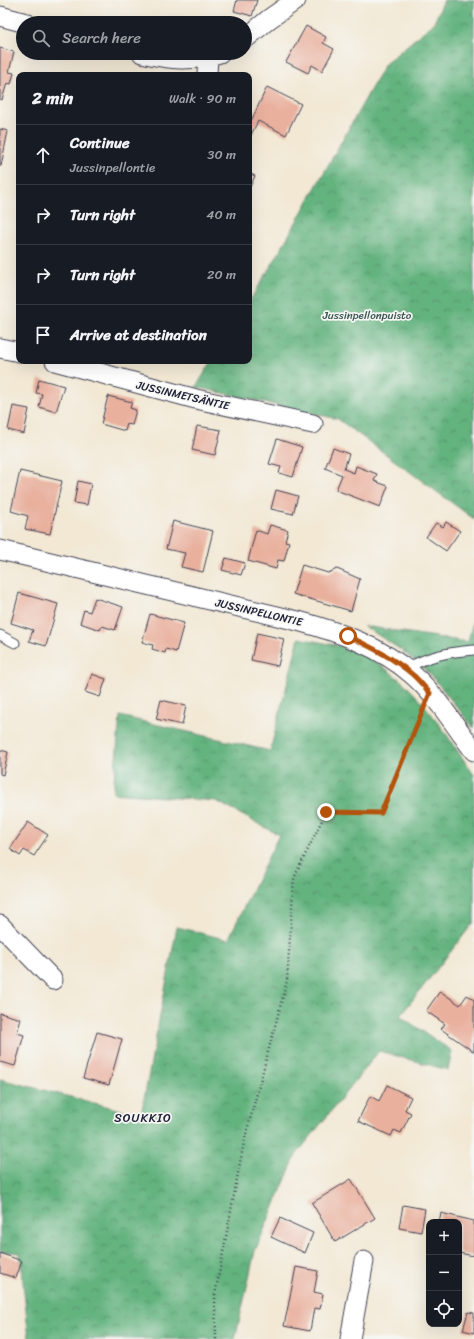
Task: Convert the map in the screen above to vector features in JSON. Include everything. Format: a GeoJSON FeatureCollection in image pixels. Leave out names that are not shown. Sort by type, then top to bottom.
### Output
{"type":"FeatureCollection","features":[{"type":"Feature","properties":{"kind":"street"},"geometry":{"type":"LineString","coordinates":[[252,33],[296,0]]}},
{"type":"Feature","properties":{"kind":"street"},"geometry":{"type":"LineString","coordinates":[[0,16],[16,20]]}},
{"type":"Feature","properties":{"kind":"street"},"geometry":{"type":"LineString","coordinates":[[171,60],[212,62]]}},
{"type":"Feature","properties":{"kind":"street"},"geometry":{"type":"LineString","coordinates":[[0,348],[16,351]]}},
{"type":"Feature","properties":{"kind":"street","name":"JUSSINMETSÄNTIE"},"geometry":{"type":"LineString","coordinates":[[66,364],[196,399],[313,424]]}},
{"type":"Feature","properties":{"kind":"street","name":"JUSSINPELLONTIE"},"geometry":{"type":"LineString","coordinates":[[0,550],[324,628],[348,636],[372,647],[413,675],[430,693],[474,751]]}},
{"type":"Feature","properties":{"kind":"street"},"geometry":{"type":"LineString","coordinates":[[0,925],[53,980]]}},
{"type":"Feature","properties":{"kind":"street"},"geometry":{"type":"LineString","coordinates":[[350,1339],[364,1261]]}},
{"type":"Feature","properties":{"kind":"lane"},"geometry":{"type":"LineString","coordinates":[[0,635],[15,643]]}},
{"type":"Feature","properties":{"kind":"lane"},"geometry":{"type":"LineString","coordinates":[[406,669],[420,660],[437,655],[474,650]]}},
{"type":"Feature","properties":{"kind":"path"},"geometry":{"type":"LineString","coordinates":[[216,1339],[215,1295],[244,1142],[287,981],[294,878],[326,812],[381,813],[430,693]]}},
{"type":"Feature","properties":{"kind":"green space","name":"Jussinpellonpuisto"},"geometry":{"type":"Polygon","coordinates":[[[444,0],[474,0],[474,519],[338,419],[196,387],[210,364],[252,364],[252,297],[276,258],[385,64],[434,23],[444,0]]]}},
{"type":"Feature","properties":{"kind":"green space"},"geometry":{"type":"Polygon","coordinates":[[[474,617],[474,728],[430,674],[401,650],[364,626],[468,642],[474,617]]]}},
{"type":"Feature","properties":{"kind":"green space"},"geometry":{"type":"Polygon","coordinates":[[[299,638],[340,646],[365,655],[385,668],[404,683],[421,701],[440,725],[474,775],[474,922],[400,1016],[452,1051],[448,1070],[379,1051],[296,1155],[255,1251],[235,1339],[29,1339],[20,1253],[0,1251],[0,1079],[141,1115],[177,927],[228,940],[279,835],[216,801],[113,793],[120,716],[270,751],[299,638]]]}},
{"type":"Feature","properties":{"kind":"building"},"geometry":{"type":"Polygon","coordinates":[[[237,0],[257,0],[252,16],[234,11],[237,0]]]}},
{"type":"Feature","properties":{"kind":"building"},"geometry":{"type":"Polygon","coordinates":[[[306,26],[326,37],[323,43],[334,49],[322,71],[312,65],[308,73],[286,62],[306,26]]]}},
{"type":"Feature","properties":{"kind":"building"},"geometry":{"type":"Polygon","coordinates":[[[0,48],[14,52],[9,72],[14,73],[11,84],[7,83],[2,100],[0,99],[0,48]]]}},
{"type":"Feature","properties":{"kind":"building"},"geometry":{"type":"Polygon","coordinates":[[[267,87],[301,104],[286,135],[258,121],[252,133],[252,119],[267,87]]]}},
{"type":"Feature","properties":{"kind":"building"},"geometry":{"type":"Polygon","coordinates":[[[0,129],[8,131],[1,166],[0,166],[0,129]]]}},
{"type":"Feature","properties":{"kind":"building"},"geometry":{"type":"Polygon","coordinates":[[[252,174],[255,176],[252,182],[252,174]]]}},
{"type":"Feature","properties":{"kind":"building"},"geometry":{"type":"Polygon","coordinates":[[[39,379],[64,386],[56,412],[39,407],[42,394],[36,393],[39,379]]]}},
{"type":"Feature","properties":{"kind":"building"},"geometry":{"type":"Polygon","coordinates":[[[108,396],[132,402],[130,408],[136,410],[132,425],[127,424],[125,431],[101,424],[108,396]]]}},
{"type":"Feature","properties":{"kind":"building"},"geometry":{"type":"Polygon","coordinates":[[[13,406],[29,409],[24,434],[8,430],[13,406]]]}},
{"type":"Feature","properties":{"kind":"building"},"geometry":{"type":"Polygon","coordinates":[[[197,426],[221,430],[215,455],[192,450],[197,426]]]}},
{"type":"Feature","properties":{"kind":"building"},"geometry":{"type":"Polygon","coordinates":[[[277,439],[302,447],[293,477],[279,473],[281,467],[269,464],[277,439]]]}},
{"type":"Feature","properties":{"kind":"building"},"geometry":{"type":"Polygon","coordinates":[[[333,448],[349,454],[344,469],[354,473],[356,466],[377,474],[374,481],[388,486],[380,507],[336,490],[342,475],[325,468],[333,448]]]}},
{"type":"Feature","properties":{"kind":"building"},"geometry":{"type":"Polygon","coordinates":[[[20,471],[62,481],[50,534],[25,529],[28,516],[11,511],[20,471]]]}},
{"type":"Feature","properties":{"kind":"building"},"geometry":{"type":"Polygon","coordinates":[[[78,481],[91,484],[87,505],[74,503],[78,481]]]}},
{"type":"Feature","properties":{"kind":"building"},"geometry":{"type":"Polygon","coordinates":[[[276,490],[298,496],[293,514],[271,509],[276,490]]]}},
{"type":"Feature","properties":{"kind":"building"},"geometry":{"type":"Polygon","coordinates":[[[173,521],[213,531],[203,572],[181,567],[185,553],[166,549],[173,521]]]}},
{"type":"Feature","properties":{"kind":"building"},"geometry":{"type":"Polygon","coordinates":[[[446,522],[460,531],[446,551],[426,537],[436,523],[443,527],[446,522]]]}},
{"type":"Feature","properties":{"kind":"building"},"geometry":{"type":"Polygon","coordinates":[[[270,525],[288,530],[285,541],[289,542],[284,561],[278,560],[276,569],[248,561],[256,530],[267,534],[270,525]]]}},
{"type":"Feature","properties":{"kind":"building"},"geometry":{"type":"Polygon","coordinates":[[[226,558],[245,563],[241,575],[222,570],[226,558]]]}},
{"type":"Feature","properties":{"kind":"building"},"geometry":{"type":"Polygon","coordinates":[[[302,565],[328,573],[337,569],[360,579],[351,611],[293,594],[302,565]]]}},
{"type":"Feature","properties":{"kind":"building"},"geometry":{"type":"Polygon","coordinates":[[[19,593],[58,604],[46,646],[29,641],[33,630],[11,623],[19,593]]]}},
{"type":"Feature","properties":{"kind":"building"},"geometry":{"type":"Polygon","coordinates":[[[95,598],[123,607],[115,630],[102,626],[100,630],[80,623],[84,610],[90,612],[95,598]]]}},
{"type":"Feature","properties":{"kind":"building"},"geometry":{"type":"Polygon","coordinates":[[[150,614],[184,623],[176,652],[166,649],[165,653],[152,649],[153,645],[142,642],[150,614]]]}},
{"type":"Feature","properties":{"kind":"building"},"geometry":{"type":"Polygon","coordinates":[[[257,633],[284,639],[278,666],[251,660],[257,633]]]}},
{"type":"Feature","properties":{"kind":"building"},"geometry":{"type":"Polygon","coordinates":[[[92,674],[106,679],[100,697],[85,692],[92,674]]]}},
{"type":"Feature","properties":{"kind":"building"},"geometry":{"type":"Polygon","coordinates":[[[161,700],[186,706],[182,725],[156,719],[161,700]]]}},
{"type":"Feature","properties":{"kind":"building"},"geometry":{"type":"Polygon","coordinates":[[[0,750],[8,752],[3,775],[0,774],[0,750]]]}},
{"type":"Feature","properties":{"kind":"building"},"geometry":{"type":"Polygon","coordinates":[[[28,822],[48,835],[34,856],[24,850],[20,856],[10,849],[28,822]]]}},
{"type":"Feature","properties":{"kind":"building"},"geometry":{"type":"Polygon","coordinates":[[[440,991],[460,1005],[467,995],[474,1000],[474,1052],[441,1029],[445,1024],[426,1011],[440,991]]]}},
{"type":"Feature","properties":{"kind":"building"},"geometry":{"type":"Polygon","coordinates":[[[0,1013],[21,1019],[17,1033],[24,1035],[15,1066],[0,1062],[0,1013]]]}},
{"type":"Feature","properties":{"kind":"building"},"geometry":{"type":"Polygon","coordinates":[[[97,1032],[122,1039],[109,1085],[83,1078],[97,1032]]]}},
{"type":"Feature","properties":{"kind":"building"},"geometry":{"type":"Polygon","coordinates":[[[387,1085],[411,1097],[405,1110],[411,1113],[401,1133],[394,1130],[391,1136],[358,1121],[370,1096],[379,1101],[387,1085]]]}},
{"type":"Feature","properties":{"kind":"building"},"geometry":{"type":"Polygon","coordinates":[[[351,1179],[375,1218],[335,1242],[312,1203],[351,1179]]]}},
{"type":"Feature","properties":{"kind":"building"},"geometry":{"type":"Polygon","coordinates":[[[403,1205],[425,1209],[421,1232],[399,1228],[403,1205]]]}},
{"type":"Feature","properties":{"kind":"building"},"geometry":{"type":"Polygon","coordinates":[[[441,1213],[474,1221],[474,1256],[462,1254],[462,1219],[440,1219],[441,1213]]]}},
{"type":"Feature","properties":{"kind":"building"},"geometry":{"type":"Polygon","coordinates":[[[280,1218],[313,1233],[305,1253],[271,1237],[280,1218]]]}},
{"type":"Feature","properties":{"kind":"building"},"geometry":{"type":"Polygon","coordinates":[[[0,1253],[22,1261],[16,1278],[0,1273],[0,1253]]]}},
{"type":"Feature","properties":{"kind":"building"},"geometry":{"type":"Polygon","coordinates":[[[296,1267],[318,1271],[314,1292],[323,1294],[320,1309],[314,1308],[310,1331],[284,1326],[296,1267]]]}},
{"type":"Feature","properties":{"kind":"building"},"geometry":{"type":"Polygon","coordinates":[[[468,1312],[474,1313],[474,1333],[463,1330],[468,1312]]]}},
{"type":"Feature","properties":{"kind":"district","name":"SOUKKIO"},"geometry":{"type":"Point","coordinates":[143,1118]}},
{"type":"Feature","properties":{"kind":"route"},"geometry":{"type":"LineString","coordinates":[[326,812],[381,813],[430,693],[413,675],[393,660],[372,647],[348,636]]}}]}
